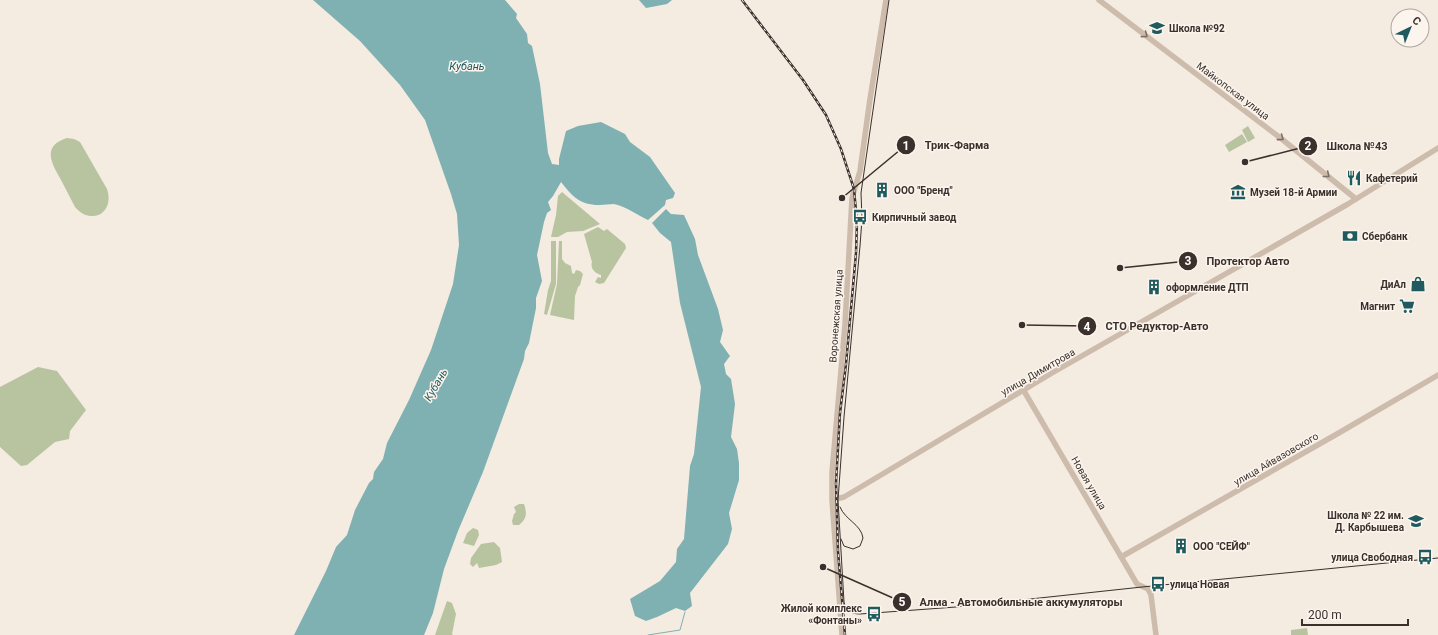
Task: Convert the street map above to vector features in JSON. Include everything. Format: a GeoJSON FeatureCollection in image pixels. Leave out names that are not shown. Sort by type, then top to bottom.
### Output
{"type":"FeatureCollection","features":[{"type":"Feature","properties":{"kind":"street","name":"Воронежская улица"},"geometry":{"type":"LineString","coordinates":[[842,635],[832,500],[832,472],[845,326],[852,198],[860,171],[886,0]]}},
{"type":"Feature","properties":{"kind":"street","name":"Майкопская улица"},"geometry":{"type":"LineString","coordinates":[[1099,0],[1288,144],[1356,199]]}},
{"type":"Feature","properties":{"kind":"street","name":"улица Димитрова"},"geometry":{"type":"LineString","coordinates":[[832,500],[842,498],[1356,199],[1438,148]]}},
{"type":"Feature","properties":{"kind":"street","name":"улица Айвазовского"},"geometry":{"type":"LineString","coordinates":[[1121,558],[1438,375]]}},
{"type":"Feature","properties":{"kind":"street","name":"Новая улица"},"geometry":{"type":"LineString","coordinates":[[1024,391],[1137,584],[1148,590],[1156,635]]}},
{"type":"Feature","properties":{"kind":"green space"},"geometry":{"type":"Polygon","coordinates":[[[1248,126],[1255,138],[1248,142],[1242,130],[1248,126]]]}},
{"type":"Feature","properties":{"kind":"green space"},"geometry":{"type":"Polygon","coordinates":[[[1242,134],[1247,142],[1229,152],[1225,145],[1242,134]]]}},
{"type":"Feature","properties":{"kind":"green space"},"geometry":{"type":"Polygon","coordinates":[[[67,138],[80,142],[107,189],[109,197],[108,205],[100,214],[88,216],[81,213],[75,207],[54,166],[51,150],[59,141],[67,138]]]}},
{"type":"Feature","properties":{"kind":"green space"},"geometry":{"type":"Polygon","coordinates":[[[562,192],[600,224],[583,231],[567,232],[558,237],[551,237],[556,215],[558,196],[562,192]]]}},
{"type":"Feature","properties":{"kind":"green space"},"geometry":{"type":"Polygon","coordinates":[[[598,227],[604,231],[607,229],[625,244],[626,248],[604,283],[599,284],[595,282],[598,277],[601,278],[601,275],[592,269],[592,262],[584,234],[598,227]]]}},
{"type":"Feature","properties":{"kind":"green space"},"geometry":{"type":"Polygon","coordinates":[[[551,241],[556,241],[556,284],[547,315],[544,314],[551,281],[551,241]]]}},
{"type":"Feature","properties":{"kind":"green space"},"geometry":{"type":"Polygon","coordinates":[[[559,241],[562,241],[562,259],[565,263],[571,266],[572,273],[574,274],[576,270],[583,274],[575,296],[574,320],[550,315],[557,284],[559,241]]]}},
{"type":"Feature","properties":{"kind":"green space"},"geometry":{"type":"Polygon","coordinates":[[[38,367],[57,371],[86,410],[70,431],[69,439],[55,442],[27,465],[21,466],[0,447],[0,387],[38,367]]]}},
{"type":"Feature","properties":{"kind":"green space"},"geometry":{"type":"Polygon","coordinates":[[[519,504],[524,504],[526,516],[519,525],[513,525],[512,521],[516,512],[514,507],[519,504]]]}},
{"type":"Feature","properties":{"kind":"green space"},"geometry":{"type":"Polygon","coordinates":[[[473,528],[478,530],[479,535],[474,546],[463,543],[467,533],[473,528]]]}},
{"type":"Feature","properties":{"kind":"green space"},"geometry":{"type":"Polygon","coordinates":[[[494,542],[500,548],[502,562],[496,565],[479,568],[477,563],[473,567],[470,564],[471,558],[481,544],[494,542]]]}},
{"type":"Feature","properties":{"kind":"green space"},"geometry":{"type":"Polygon","coordinates":[[[447,601],[452,603],[456,614],[453,635],[435,635],[447,601]]]}},
{"type":"Feature","properties":{"kind":"green space"},"geometry":{"type":"Polygon","coordinates":[[[1307,628],[1308,635],[1291,635],[1291,630],[1307,628]]]}},
{"type":"Feature","properties":{"kind":"water","name":"Кубань"},"geometry":{"type":"Polygon","coordinates":[[[313,0],[505,0],[517,14],[516,18],[527,34],[528,43],[532,46],[540,84],[548,153],[552,164],[559,165],[559,159],[566,131],[578,126],[601,122],[625,134],[630,142],[650,157],[675,193],[673,198],[666,200],[665,205],[648,220],[619,205],[592,205],[577,199],[561,182],[548,202],[551,210],[547,213],[544,222],[537,255],[542,281],[536,298],[536,308],[529,343],[483,472],[444,569],[433,613],[424,635],[294,635],[326,571],[336,547],[347,535],[355,510],[369,483],[373,479],[374,472],[383,459],[387,443],[409,400],[431,350],[453,284],[459,245],[457,214],[425,120],[400,85],[360,41],[313,0]]]}},
{"type":"Feature","properties":{"kind":"water"},"geometry":{"type":"Polygon","coordinates":[[[639,0],[672,0],[667,4],[646,8],[639,0]]]}},
{"type":"Feature","properties":{"kind":"water"},"geometry":{"type":"Polygon","coordinates":[[[666,209],[671,214],[684,215],[695,239],[698,255],[718,309],[723,330],[720,342],[730,356],[724,364],[726,374],[731,379],[735,404],[731,437],[737,449],[739,480],[729,513],[732,529],[728,544],[690,593],[692,606],[685,611],[676,608],[646,621],[635,616],[630,599],[660,581],[676,562],[677,549],[684,539],[690,466],[694,454],[701,387],[680,303],[671,242],[660,233],[652,223],[666,209]]]}},
{"type":"Feature","properties":{"kind":"waterway"},"geometry":{"type":"LineString","coordinates":[[648,635],[680,630],[685,612]]}},
{"type":"Feature","properties":{"kind":"tram line"},"geometry":{"type":"LineString","coordinates":[[889,0],[861,193],[862,219],[860,246],[838,500],[844,602],[848,610],[852,613],[860,614],[956,607],[1438,558]]}},
{"type":"Feature","properties":{"kind":"tram line"},"geometry":{"type":"LineString","coordinates":[[840,507],[845,515],[862,533],[863,538],[860,546],[853,549],[844,546],[841,539]]}},
{"type":"Feature","properties":{"kind":"railway"},"geometry":{"type":"LineString","coordinates":[[742,0],[803,80],[826,115],[841,149],[854,189],[857,222],[856,253],[840,413],[836,483],[838,551],[845,635]]}},
{"type":"Feature","properties":{"kind":"place","name":"Школа №92"},"geometry":{"type":"Point","coordinates":[1157,28]}},
{"type":"Feature","properties":{"kind":"place","name":"Школа №43"},"geometry":{"type":"Point","coordinates":[1245,162]}},
{"type":"Feature","properties":{"kind":"place","name":"Кафетерий"},"geometry":{"type":"Point","coordinates":[1354,178]}},
{"type":"Feature","properties":{"kind":"place","name":"ООО \"Бренд\""},"geometry":{"type":"Point","coordinates":[882,190]}},
{"type":"Feature","properties":{"kind":"place","name":"Музей 18-й Армии"},"geometry":{"type":"Point","coordinates":[1238,192]}},
{"type":"Feature","properties":{"kind":"place","name":"Трик-Фарма"},"geometry":{"type":"Point","coordinates":[842,198]}},
{"type":"Feature","properties":{"kind":"place","name":"Кирпичный завод"},"geometry":{"type":"Point","coordinates":[860,217]}},
{"type":"Feature","properties":{"kind":"place","name":"Сбербанк"},"geometry":{"type":"Point","coordinates":[1350,236]}},
{"type":"Feature","properties":{"kind":"place","name":"Протектор Авто"},"geometry":{"type":"Point","coordinates":[1120,268]}},
{"type":"Feature","properties":{"kind":"place","name":"ДиАл"},"geometry":{"type":"Point","coordinates":[1418,284]}},
{"type":"Feature","properties":{"kind":"place","name":"оформление ДТП"},"geometry":{"type":"Point","coordinates":[1154,287]}},
{"type":"Feature","properties":{"kind":"place","name":"Магнит"},"geometry":{"type":"Point","coordinates":[1407,306]}},
{"type":"Feature","properties":{"kind":"place","name":"СТО Редуктор-Авто"},"geometry":{"type":"Point","coordinates":[1022,325]}},
{"type":"Feature","properties":{"kind":"place","name":"Школа № 22 им. Д. Карбышева"},"geometry":{"type":"Point","coordinates":[1416,521]}},
{"type":"Feature","properties":{"kind":"place","name":"ООО \"СЕЙФ\""},"geometry":{"type":"Point","coordinates":[1181,546]}},
{"type":"Feature","properties":{"kind":"place","name":"улица Свободная"},"geometry":{"type":"Point","coordinates":[1425,557]}},
{"type":"Feature","properties":{"kind":"place","name":"Алма - Автомобильные аккумуляторы"},"geometry":{"type":"Point","coordinates":[823,567]}},
{"type":"Feature","properties":{"kind":"place","name":"улица Новая"},"geometry":{"type":"Point","coordinates":[1158,584]}},
{"type":"Feature","properties":{"kind":"place","name":"Жилой комплекс «Фонтаны»"},"geometry":{"type":"Point","coordinates":[874,614]}}]}
